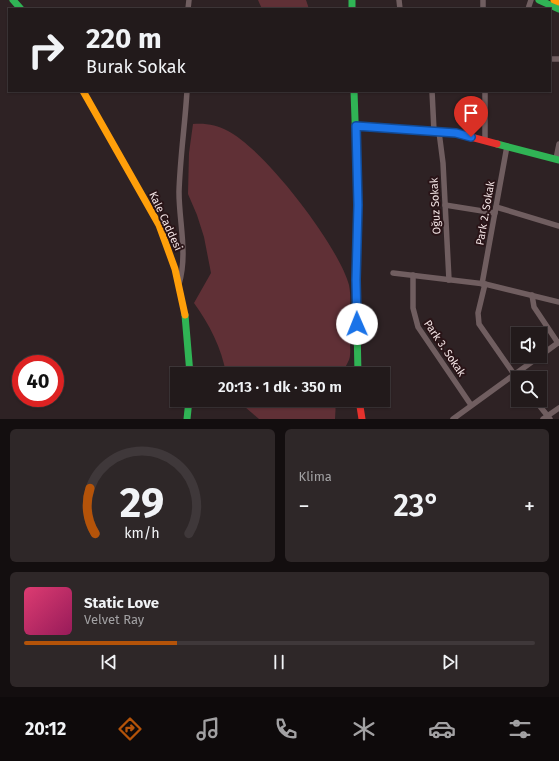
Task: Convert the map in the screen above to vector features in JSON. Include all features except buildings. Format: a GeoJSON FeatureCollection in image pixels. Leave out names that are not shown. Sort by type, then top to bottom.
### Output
{"type":"FeatureCollection","features":[{"type":"Feature","properties":{"kind":"street"},"geometry":{"type":"LineString","coordinates":[[13,0],[20,8]]}},
{"type":"Feature","properties":{"kind":"street"},"geometry":{"type":"LineString","coordinates":[[539,0],[559,9]]}},
{"type":"Feature","properties":{"kind":"street"},"geometry":{"type":"LineString","coordinates":[[554,0],[559,2]]}},
{"type":"Feature","properties":{"kind":"street","name":"Kale Caddesi"},"geometry":{"type":"LineString","coordinates":[[85,92],[156,218],[167,244],[179,284],[188,338],[190,367]]}},
{"type":"Feature","properties":{"kind":"street"},"geometry":{"type":"LineString","coordinates":[[179,284],[184,255],[180,213],[180,179],[187,92]]}},
{"type":"Feature","properties":{"kind":"street"},"geometry":{"type":"LineString","coordinates":[[354,92],[358,205],[356,280],[358,367]]}},
{"type":"Feature","properties":{"kind":"street","name":"Oğuz Sokak"},"geometry":{"type":"LineString","coordinates":[[432,92],[445,204],[449,280]]}},
{"type":"Feature","properties":{"kind":"street"},"geometry":{"type":"LineString","coordinates":[[485,92],[485,140]]}},
{"type":"Feature","properties":{"kind":"street"},"geometry":{"type":"LineString","coordinates":[[356,126],[456,133],[557,159],[559,144]]}},
{"type":"Feature","properties":{"kind":"street","name":"Park 2. Sokak"},"geometry":{"type":"LineString","coordinates":[[507,146],[478,313],[479,324],[511,371]]}},
{"type":"Feature","properties":{"kind":"street"},"geometry":{"type":"LineString","coordinates":[[445,204],[495,213]]}},
{"type":"Feature","properties":{"kind":"street"},"geometry":{"type":"LineString","coordinates":[[496,207],[559,226]]}},
{"type":"Feature","properties":{"kind":"street"},"geometry":{"type":"LineString","coordinates":[[394,273],[483,284],[559,302]]}},
{"type":"Feature","properties":{"kind":"street","name":"Park 3. Sokak"},"geometry":{"type":"LineString","coordinates":[[413,276],[413,308],[418,327],[471,405]]}},
{"type":"Feature","properties":{"kind":"street"},"geometry":{"type":"LineString","coordinates":[[532,295],[534,306],[559,343],[547,351]]}},
{"type":"Feature","properties":{"kind":"street"},"geometry":{"type":"LineString","coordinates":[[519,371],[530,363]]}},
{"type":"Feature","properties":{"kind":"street"},"geometry":{"type":"LineString","coordinates":[[453,419],[511,377]]}},
{"type":"Feature","properties":{"kind":"street"},"geometry":{"type":"LineString","coordinates":[[187,419],[188,407]]}},
{"type":"Feature","properties":{"kind":"street"},"geometry":{"type":"LineString","coordinates":[[361,407],[362,419]]}},
{"type":"Feature","properties":{"kind":"street"},"geometry":{"type":"LineString","coordinates":[[539,407],[547,418],[559,408]]}},
{"type":"Feature","properties":{"kind":"shaded area"},"geometry":{"type":"Polygon","coordinates":[[[258,0],[306,0],[309,8],[262,8],[258,0]]]}},
{"type":"Feature","properties":{"kind":"shaded area"},"geometry":{"type":"Polygon","coordinates":[[[193,124],[207,124],[220,127],[228,131],[243,141],[261,157],[280,178],[316,224],[331,247],[349,285],[350,355],[346,367],[225,367],[214,337],[205,319],[194,303],[211,273],[204,237],[188,194],[189,153],[193,124]]]}},
{"type":"Feature","properties":{"kind":"shaded area"},"geometry":{"type":"Polygon","coordinates":[[[245,407],[336,407],[335,419],[259,419],[245,407]]]}},
{"type":"Feature","properties":{"kind":"traffic: fast"},"geometry":{"type":"LineString","coordinates":[[13,0],[20,8]]}},
{"type":"Feature","properties":{"kind":"traffic: fast"},"geometry":{"type":"LineString","coordinates":[[352,0],[352,8]]}},
{"type":"Feature","properties":{"kind":"traffic: fast"},"geometry":{"type":"LineString","coordinates":[[539,0],[559,9]]}},
{"type":"Feature","properties":{"kind":"traffic: fast"},"geometry":{"type":"LineString","coordinates":[[354,92],[358,205],[356,280],[358,367]]}},
{"type":"Feature","properties":{"kind":"traffic: fast"},"geometry":{"type":"LineString","coordinates":[[497,144],[559,160]]}},
{"type":"Feature","properties":{"kind":"traffic: fast"},"geometry":{"type":"LineString","coordinates":[[185,315],[189,367]]}},
{"type":"Feature","properties":{"kind":"traffic: fast"},"geometry":{"type":"LineString","coordinates":[[187,419],[188,407]]}},
{"type":"Feature","properties":{"kind":"traffic: slow"},"geometry":{"type":"LineString","coordinates":[[554,0],[559,2]]}},
{"type":"Feature","properties":{"kind":"traffic: slow"},"geometry":{"type":"LineString","coordinates":[[84,92],[159,225],[175,269],[185,315]]}},
{"type":"Feature","properties":{"kind":"traffic: jam"},"geometry":{"type":"LineString","coordinates":[[356,126],[456,133],[497,144]]}},
{"type":"Feature","properties":{"kind":"traffic: jam"},"geometry":{"type":"LineString","coordinates":[[360,407],[362,419]]}},
{"type":"Feature","properties":{"kind":"route"},"geometry":{"type":"LineString","coordinates":[[357,324],[356,280],[358,205],[356,126],[456,133],[471,137]]}}]}
